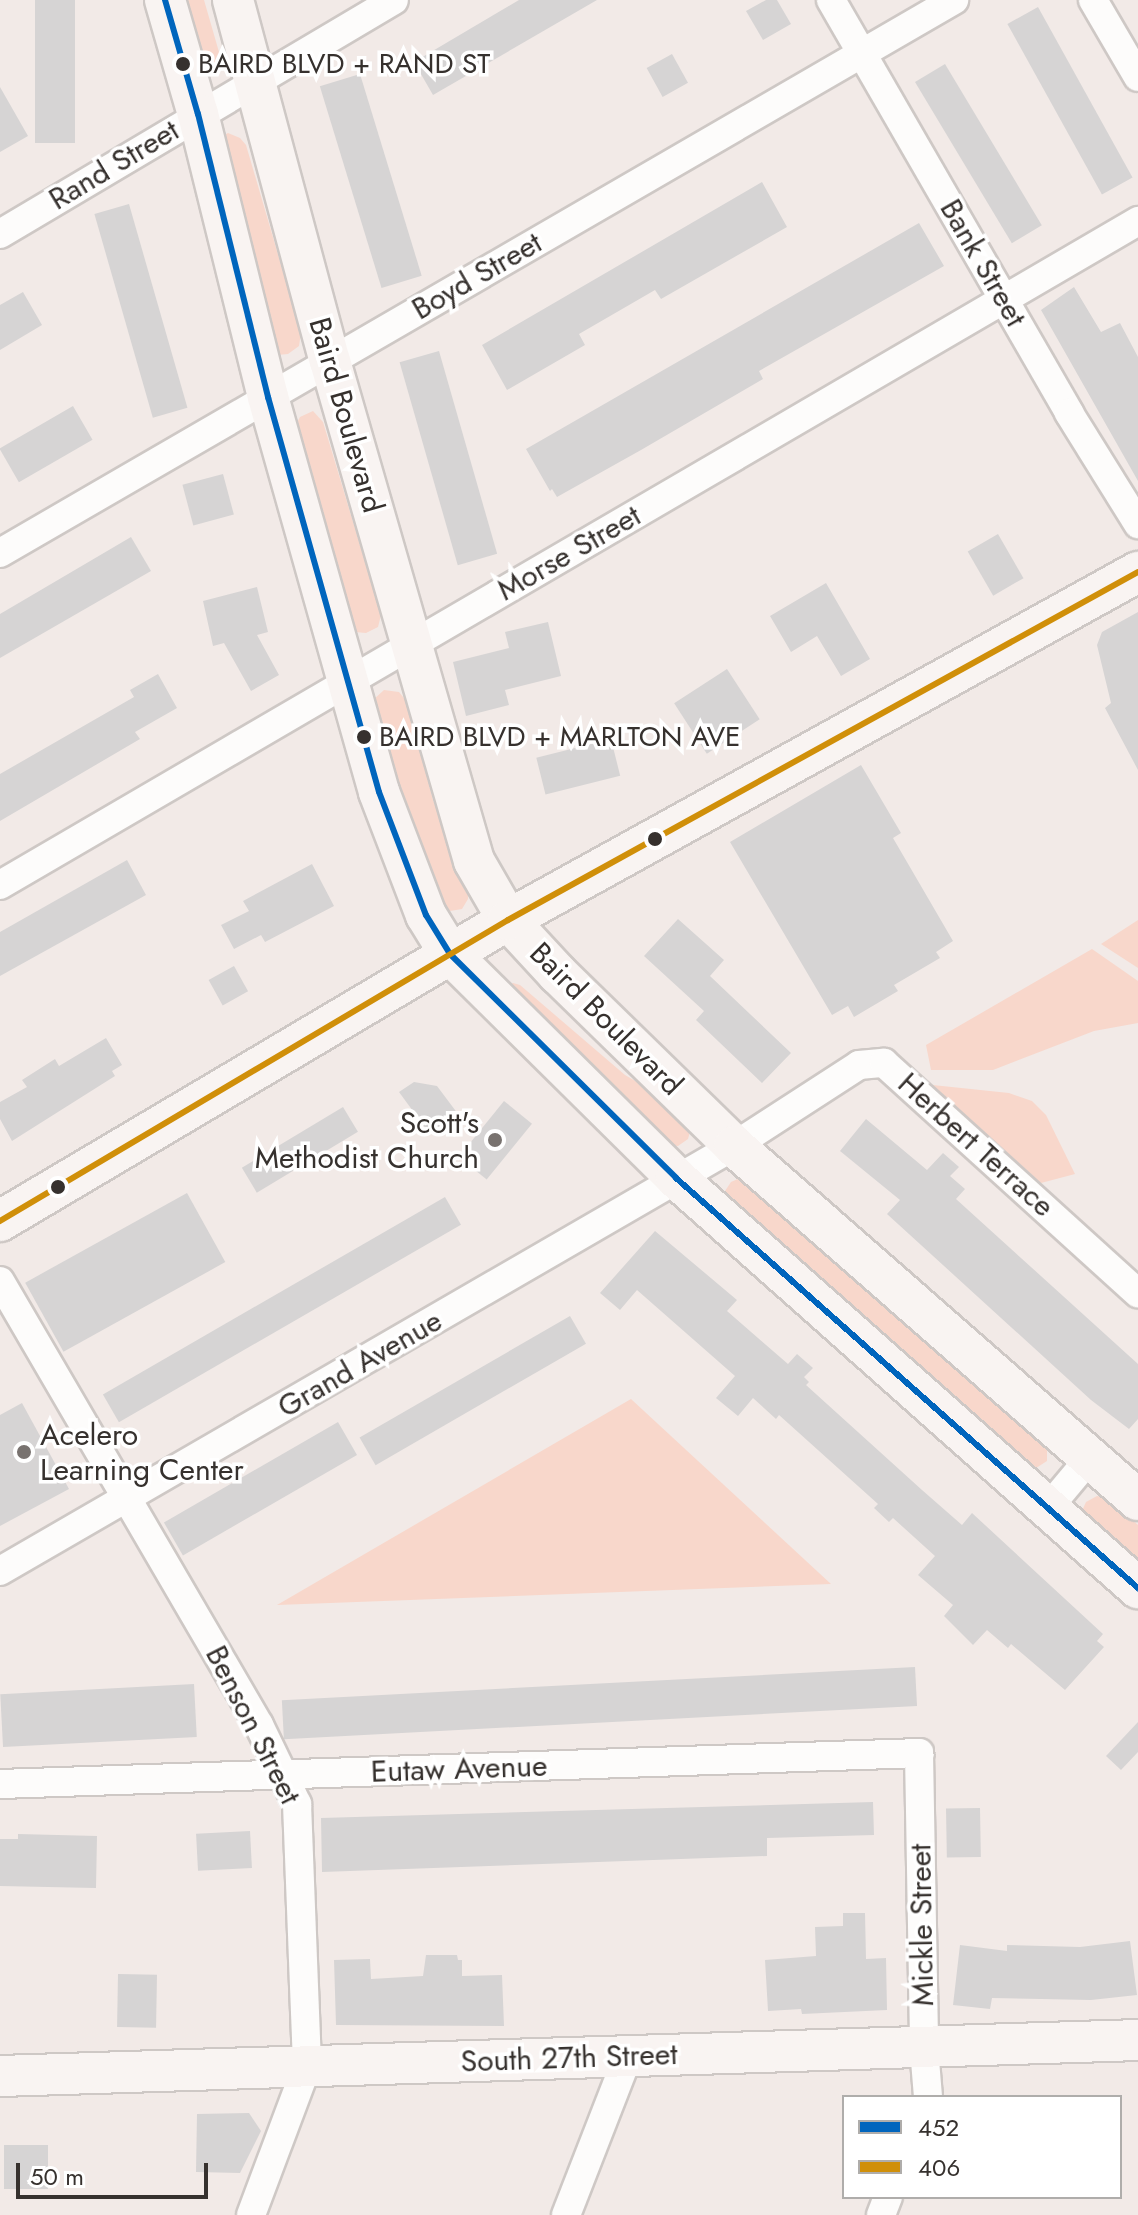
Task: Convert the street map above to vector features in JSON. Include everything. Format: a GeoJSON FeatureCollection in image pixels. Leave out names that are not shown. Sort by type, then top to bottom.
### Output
{"type":"FeatureCollection","features":[{"type":"Feature","properties":{"kind":"main road"},"geometry":{"type":"LineString","coordinates":[[165,0],[198,114],[268,397],[379,792],[426,915],[450,954],[676,1178],[1138,1588]]}},
{"type":"Feature","properties":{"kind":"main road","name":"Baird Boulevard"},"geometry":{"type":"LineString","coordinates":[[233,0],[330,361],[474,861],[508,920],[558,974],[734,1146],[1138,1500]]}},
{"type":"Feature","properties":{"kind":"main road"},"geometry":{"type":"LineString","coordinates":[[0,1221],[508,920],[1138,572]]}},
{"type":"Feature","properties":{"kind":"main road","name":"South 27th Street"},"geometry":{"type":"LineString","coordinates":[[0,2076],[1138,2040]]}},
{"type":"Feature","properties":{"kind":"street","name":"Rand Street"},"geometry":{"type":"LineString","coordinates":[[0,234],[253,80],[394,0]]}},
{"type":"Feature","properties":{"kind":"street","name":"Bank Street"},"geometry":{"type":"LineString","coordinates":[[831,0],[1003,299],[1138,524]]}},
{"type":"Feature","properties":{"kind":"street","name":"Boyd Street"},"geometry":{"type":"LineString","coordinates":[[0,553],[954,0]]}},
{"type":"Feature","properties":{"kind":"street"},"geometry":{"type":"LineString","coordinates":[[1093,0],[1138,77]]}},
{"type":"Feature","properties":{"kind":"street","name":"Morse Street"},"geometry":{"type":"LineString","coordinates":[[0,885],[1138,221]]}},
{"type":"Feature","properties":{"kind":"street","name":"Herbert Terrace"},"geometry":{"type":"LineString","coordinates":[[676,1178],[734,1146],[859,1065],[884,1063],[1138,1293]]}},
{"type":"Feature","properties":{"kind":"street","name":"Grand Avenue"},"geometry":{"type":"LineString","coordinates":[[0,1571],[676,1178]]}},
{"type":"Feature","properties":{"kind":"street","name":"Benson Street"},"geometry":{"type":"LineString","coordinates":[[0,1281],[128,1497],[297,1804],[307,2066],[251,2215]]}},
{"type":"Feature","properties":{"kind":"street"},"geometry":{"type":"LineString","coordinates":[[1048,1508],[1089,1459]]}},
{"type":"Feature","properties":{"kind":"street","name":"Eutaw Avenue"},"geometry":{"type":"LineString","coordinates":[[0,1784],[919,1753]]}},
{"type":"Feature","properties":{"kind":"street","name":"Mickle Street"},"geometry":{"type":"LineString","coordinates":[[919,1753],[924,2048],[928,2095]]}},
{"type":"Feature","properties":{"kind":"street"},"geometry":{"type":"LineString","coordinates":[[566,2215],[628,2056]]}},
{"type":"Feature","properties":{"kind":"shaded area"},"geometry":{"type":"Polygon","coordinates":[[[170,0],[204,0],[221,59],[216,71],[207,75],[170,0]]]}},
{"type":"Feature","properties":{"kind":"shaded area"},"geometry":{"type":"Polygon","coordinates":[[[228,133],[240,138],[246,145],[301,333],[299,346],[288,354],[277,355],[217,139],[228,133]]]}},
{"type":"Feature","properties":{"kind":"shaded area"},"geometry":{"type":"Polygon","coordinates":[[[313,411],[323,422],[381,615],[378,627],[366,633],[355,632],[347,623],[293,430],[300,417],[313,411]]]}},
{"type":"Feature","properties":{"kind":"shaded area"},"geometry":{"type":"Polygon","coordinates":[[[384,690],[399,692],[408,703],[433,800],[468,891],[468,899],[462,909],[450,911],[443,907],[401,812],[373,700],[384,690]]]}},
{"type":"Feature","properties":{"kind":"shaded area"},"geometry":{"type":"Polygon","coordinates":[[[1138,920],[1138,968],[1101,944],[1138,920]]]}},
{"type":"Feature","properties":{"kind":"shaded area"},"geometry":{"type":"Polygon","coordinates":[[[1092,949],[1138,981],[1138,1023],[1094,1031],[993,1070],[931,1070],[926,1045],[1092,949]]]}},
{"type":"Feature","properties":{"kind":"shaded area"},"geometry":{"type":"Polygon","coordinates":[[[513,983],[520,985],[625,1075],[644,1086],[691,1128],[688,1139],[678,1146],[666,1145],[506,987],[513,983]]]}},
{"type":"Feature","properties":{"kind":"shaded area"},"geometry":{"type":"Polygon","coordinates":[[[923,1084],[1009,1093],[1032,1101],[1046,1115],[1075,1174],[1041,1183],[1020,1172],[923,1084]]]}},
{"type":"Feature","properties":{"kind":"shaded area"},"geometry":{"type":"Polygon","coordinates":[[[740,1178],[752,1179],[1047,1448],[1047,1461],[1033,1470],[728,1202],[725,1191],[731,1182],[740,1178]]]}},
{"type":"Feature","properties":{"kind":"shaded area"},"geometry":{"type":"Polygon","coordinates":[[[631,1399],[831,1584],[277,1605],[631,1399]]]}},
{"type":"Feature","properties":{"kind":"shaded area"},"geometry":{"type":"Polygon","coordinates":[[[1097,1496],[1108,1498],[1138,1525],[1138,1570],[1081,1513],[1086,1502],[1097,1496]]]}},
{"type":"Feature","properties":{"kind":"building"},"geometry":{"type":"Polygon","coordinates":[[[35,0],[75,0],[75,143],[35,143],[35,0]]]}},
{"type":"Feature","properties":{"kind":"building"},"geometry":{"type":"Polygon","coordinates":[[[519,0],[597,0],[433,95],[414,62],[519,0]]]}},
{"type":"Feature","properties":{"kind":"building"},"geometry":{"type":"Polygon","coordinates":[[[766,0],[777,0],[791,24],[763,40],[746,11],[766,0]]]}},
{"type":"Feature","properties":{"kind":"building"},"geometry":{"type":"Polygon","coordinates":[[[1038,7],[1133,178],[1102,195],[1007,24],[1038,7]]]}},
{"type":"Feature","properties":{"kind":"building"},"geometry":{"type":"Polygon","coordinates":[[[672,54],[688,83],[663,97],[647,68],[672,54]]]}},
{"type":"Feature","properties":{"kind":"building"},"geometry":{"type":"Polygon","coordinates":[[[945,64],[1042,225],[1012,243],[915,82],[945,64]]]}},
{"type":"Feature","properties":{"kind":"building"},"geometry":{"type":"Polygon","coordinates":[[[360,74],[422,276],[382,288],[320,86],[360,74]]]}},
{"type":"Feature","properties":{"kind":"building"},"geometry":{"type":"Polygon","coordinates":[[[0,87],[28,136],[0,152],[0,87]]]}},
{"type":"Feature","properties":{"kind":"building"},"geometry":{"type":"Polygon","coordinates":[[[762,182],[787,227],[661,299],[655,290],[579,334],[585,345],[507,390],[482,345],[762,182]]]}},
{"type":"Feature","properties":{"kind":"building"},"geometry":{"type":"Polygon","coordinates":[[[129,204],[187,408],[153,418],[94,214],[129,204]]]}},
{"type":"Feature","properties":{"kind":"building"},"geometry":{"type":"Polygon","coordinates":[[[919,223],[944,266],[759,371],[763,379],[641,450],[557,497],[552,489],[550,491],[526,449],[919,223]]]}},
{"type":"Feature","properties":{"kind":"building"},"geometry":{"type":"Polygon","coordinates":[[[1074,287],[1101,332],[1120,323],[1138,357],[1138,481],[1041,310],[1074,287]]]}},
{"type":"Feature","properties":{"kind":"building"},"geometry":{"type":"Polygon","coordinates":[[[23,292],[42,325],[0,350],[0,305],[23,292]]]}},
{"type":"Feature","properties":{"kind":"building"},"geometry":{"type":"Polygon","coordinates":[[[439,351],[497,554],[458,565],[400,362],[439,351]]]}},
{"type":"Feature","properties":{"kind":"building"},"geometry":{"type":"Polygon","coordinates":[[[73,406],[92,440],[19,482],[0,448],[73,406]]]}},
{"type":"Feature","properties":{"kind":"building"},"geometry":{"type":"Polygon","coordinates":[[[223,474],[234,515],[193,525],[182,485],[223,474]]]}},
{"type":"Feature","properties":{"kind":"building"},"geometry":{"type":"Polygon","coordinates":[[[998,534],[1024,578],[993,596],[968,552],[998,534]]]}},
{"type":"Feature","properties":{"kind":"building"},"geometry":{"type":"Polygon","coordinates":[[[131,537],[151,571],[0,658],[0,614],[131,537]]]}},
{"type":"Feature","properties":{"kind":"building"},"geometry":{"type":"Polygon","coordinates":[[[826,583],[870,659],[841,676],[817,636],[791,652],[770,616],[826,583]]]}},
{"type":"Feature","properties":{"kind":"building"},"geometry":{"type":"Polygon","coordinates":[[[257,587],[268,632],[257,635],[279,675],[251,691],[224,643],[213,646],[203,601],[257,587]]]}},
{"type":"Feature","properties":{"kind":"building"},"geometry":{"type":"Polygon","coordinates":[[[1138,612],[1138,770],[1105,708],[1111,703],[1097,645],[1102,632],[1138,612]]]}},
{"type":"Feature","properties":{"kind":"building"},"geometry":{"type":"Polygon","coordinates":[[[548,622],[561,676],[505,690],[509,705],[466,716],[453,662],[509,648],[505,632],[548,622]]]}},
{"type":"Feature","properties":{"kind":"building"},"geometry":{"type":"Polygon","coordinates":[[[727,669],[760,719],[707,754],[674,703],[727,669]]]}},
{"type":"Feature","properties":{"kind":"building"},"geometry":{"type":"Polygon","coordinates":[[[158,674],[177,708],[135,732],[140,739],[0,821],[0,774],[134,697],[130,690],[158,674]]]}},
{"type":"Feature","properties":{"kind":"building"},"geometry":{"type":"Polygon","coordinates":[[[611,739],[620,776],[545,794],[536,758],[611,739]]]}},
{"type":"Feature","properties":{"kind":"building"},"geometry":{"type":"Polygon","coordinates":[[[861,765],[901,833],[893,838],[953,941],[936,952],[940,958],[894,985],[898,991],[854,1017],[848,1006],[832,1015],[730,842],[861,765]]]}},
{"type":"Feature","properties":{"kind":"building"},"geometry":{"type":"Polygon","coordinates":[[[127,860],[146,895],[0,976],[0,932],[127,860]]]}},
{"type":"Feature","properties":{"kind":"building"},"geometry":{"type":"Polygon","coordinates":[[[312,864],[334,906],[265,942],[261,935],[234,949],[221,925],[249,911],[243,901],[312,864]]]}},
{"type":"Feature","properties":{"kind":"building"},"geometry":{"type":"Polygon","coordinates":[[[678,919],[724,960],[710,976],[791,1053],[762,1083],[696,1020],[704,1011],[644,956],[678,919]]]}},
{"type":"Feature","properties":{"kind":"building"},"geometry":{"type":"Polygon","coordinates":[[[234,966],[248,991],[223,1005],[209,980],[234,966]]]}},
{"type":"Feature","properties":{"kind":"building"},"geometry":{"type":"Polygon","coordinates":[[[106,1038],[122,1065],[112,1071],[115,1076],[12,1141],[0,1119],[0,1102],[27,1087],[22,1080],[55,1059],[59,1066],[106,1038]]]}},
{"type":"Feature","properties":{"kind":"building"},"geometry":{"type":"Polygon","coordinates":[[[414,1082],[437,1086],[458,1114],[429,1133],[399,1092],[414,1082]]]}},
{"type":"Feature","properties":{"kind":"building","name":"Scott's Methodist Church"},"geometry":{"type":"Polygon","coordinates":[[[504,1101],[532,1124],[487,1180],[459,1157],[504,1101]]]}},
{"type":"Feature","properties":{"kind":"building"},"geometry":{"type":"Polygon","coordinates":[[[343,1107],[358,1132],[257,1193],[242,1168],[343,1107]]]}},
{"type":"Feature","properties":{"kind":"building"},"geometry":{"type":"Polygon","coordinates":[[[866,1119],[927,1170],[943,1153],[959,1167],[950,1176],[965,1189],[956,1199],[1138,1364],[1138,1419],[1129,1429],[1091,1400],[887,1214],[900,1200],[840,1151],[866,1119]]]}},
{"type":"Feature","properties":{"kind":"building"},"geometry":{"type":"Polygon","coordinates":[[[187,1193],[225,1262],[63,1352],[25,1283],[187,1193]]]}},
{"type":"Feature","properties":{"kind":"building"},"geometry":{"type":"Polygon","coordinates":[[[445,1197],[461,1225],[119,1422],[103,1395],[445,1197]]]}},
{"type":"Feature","properties":{"kind":"building"},"geometry":{"type":"Polygon","coordinates":[[[655,1231],[737,1300],[727,1311],[788,1364],[797,1354],[813,1368],[804,1377],[809,1382],[806,1385],[922,1490],[962,1525],[972,1513],[1103,1634],[1097,1641],[1104,1647],[1065,1690],[1011,1644],[1008,1648],[987,1630],[973,1645],[944,1616],[953,1605],[918,1575],[935,1556],[893,1518],[889,1522],[874,1508],[878,1504],[779,1415],[776,1419],[753,1398],[738,1416],[716,1398],[735,1376],[637,1290],[620,1310],[600,1293],[655,1231]]]}},
{"type":"Feature","properties":{"kind":"building"},"geometry":{"type":"Polygon","coordinates":[[[570,1316],[586,1344],[376,1465],[360,1438],[570,1316]]]}},
{"type":"Feature","properties":{"kind":"building","name":"Acelero Learning Center"},"geometry":{"type":"Polygon","coordinates":[[[22,1403],[69,1489],[0,1526],[0,1415],[22,1403]]]}},
{"type":"Feature","properties":{"kind":"building"},"geometry":{"type":"Polygon","coordinates":[[[338,1422],[357,1455],[183,1555],[164,1522],[338,1422]]]}},
{"type":"Feature","properties":{"kind":"building"},"geometry":{"type":"Polygon","coordinates":[[[915,1667],[917,1706],[284,1739],[282,1700],[915,1667]]]}},
{"type":"Feature","properties":{"kind":"building"},"geometry":{"type":"Polygon","coordinates":[[[194,1684],[197,1737],[3,1747],[0,1694],[194,1684]]]}},
{"type":"Feature","properties":{"kind":"building"},"geometry":{"type":"Polygon","coordinates":[[[1138,1722],[1138,1752],[1121,1770],[1106,1756],[1138,1722]]]}},
{"type":"Feature","properties":{"kind":"building"},"geometry":{"type":"Polygon","coordinates":[[[873,1802],[874,1835],[767,1838],[767,1856],[322,1872],[321,1818],[873,1802]]]}},
{"type":"Feature","properties":{"kind":"building"},"geometry":{"type":"Polygon","coordinates":[[[980,1808],[981,1857],[947,1858],[946,1809],[980,1808]]]}},
{"type":"Feature","properties":{"kind":"building"},"geometry":{"type":"Polygon","coordinates":[[[250,1831],[252,1868],[198,1871],[196,1834],[250,1831]]]}},
{"type":"Feature","properties":{"kind":"building"},"geometry":{"type":"Polygon","coordinates":[[[18,1834],[97,1836],[96,1888],[0,1886],[0,1839],[18,1839],[18,1834]]]}},
{"type":"Feature","properties":{"kind":"building"},"geometry":{"type":"Polygon","coordinates":[[[843,1913],[865,1913],[866,1959],[886,1958],[887,2010],[802,2014],[801,2009],[768,2011],[765,1960],[816,1956],[815,1927],[843,1926],[843,1913]]]}},
{"type":"Feature","properties":{"kind":"building"},"geometry":{"type":"Polygon","coordinates":[[[1130,1941],[1137,1995],[1091,2000],[992,1998],[990,2009],[953,2005],[960,1945],[1007,1951],[1007,1945],[1080,1947],[1130,1941]]]}},
{"type":"Feature","properties":{"kind":"building"},"geometry":{"type":"Polygon","coordinates":[[[426,1955],[457,1955],[458,1960],[462,1960],[462,1976],[502,1975],[504,2026],[336,2025],[334,1960],[370,1959],[371,1979],[423,1976],[426,1955]]]}},
{"type":"Feature","properties":{"kind":"building"},"geometry":{"type":"Polygon","coordinates":[[[118,1974],[157,1975],[156,2028],[117,2027],[118,1974]]]}},
{"type":"Feature","properties":{"kind":"building"},"geometry":{"type":"Polygon","coordinates":[[[249,2113],[261,2131],[240,2173],[196,2172],[197,2114],[249,2113]]]}},
{"type":"Feature","properties":{"kind":"building"},"geometry":{"type":"Polygon","coordinates":[[[4,2145],[48,2145],[48,2189],[4,2189],[4,2145]]]}},
{"type":"Feature","properties":{"kind":"transit line","name":"452"},"geometry":{"type":"LineString","coordinates":[[165,0],[198,114],[268,397],[379,792],[426,915],[450,954],[676,1178],[1138,1588]]}},
{"type":"Feature","properties":{"kind":"transit line","name":"406"},"geometry":{"type":"LineString","coordinates":[[0,1221],[508,920],[1138,572]]}},
{"type":"Feature","properties":{"kind":"place","name":"BAIRD BLVD + RAND ST"},"geometry":{"type":"Point","coordinates":[183,64]}},
{"type":"Feature","properties":{"kind":"place","name":"BAIRD BLVD + MARLTON AVE"},"geometry":{"type":"Point","coordinates":[364,737]}},
{"type":"Feature","properties":{"kind":"place","name":"Scott's Methodist Church"},"geometry":{"type":"Point","coordinates":[495,1140]}},
{"type":"Feature","properties":{"kind":"place","name":"Acelero Learning Center"},"geometry":{"type":"Point","coordinates":[24,1452]}}]}
